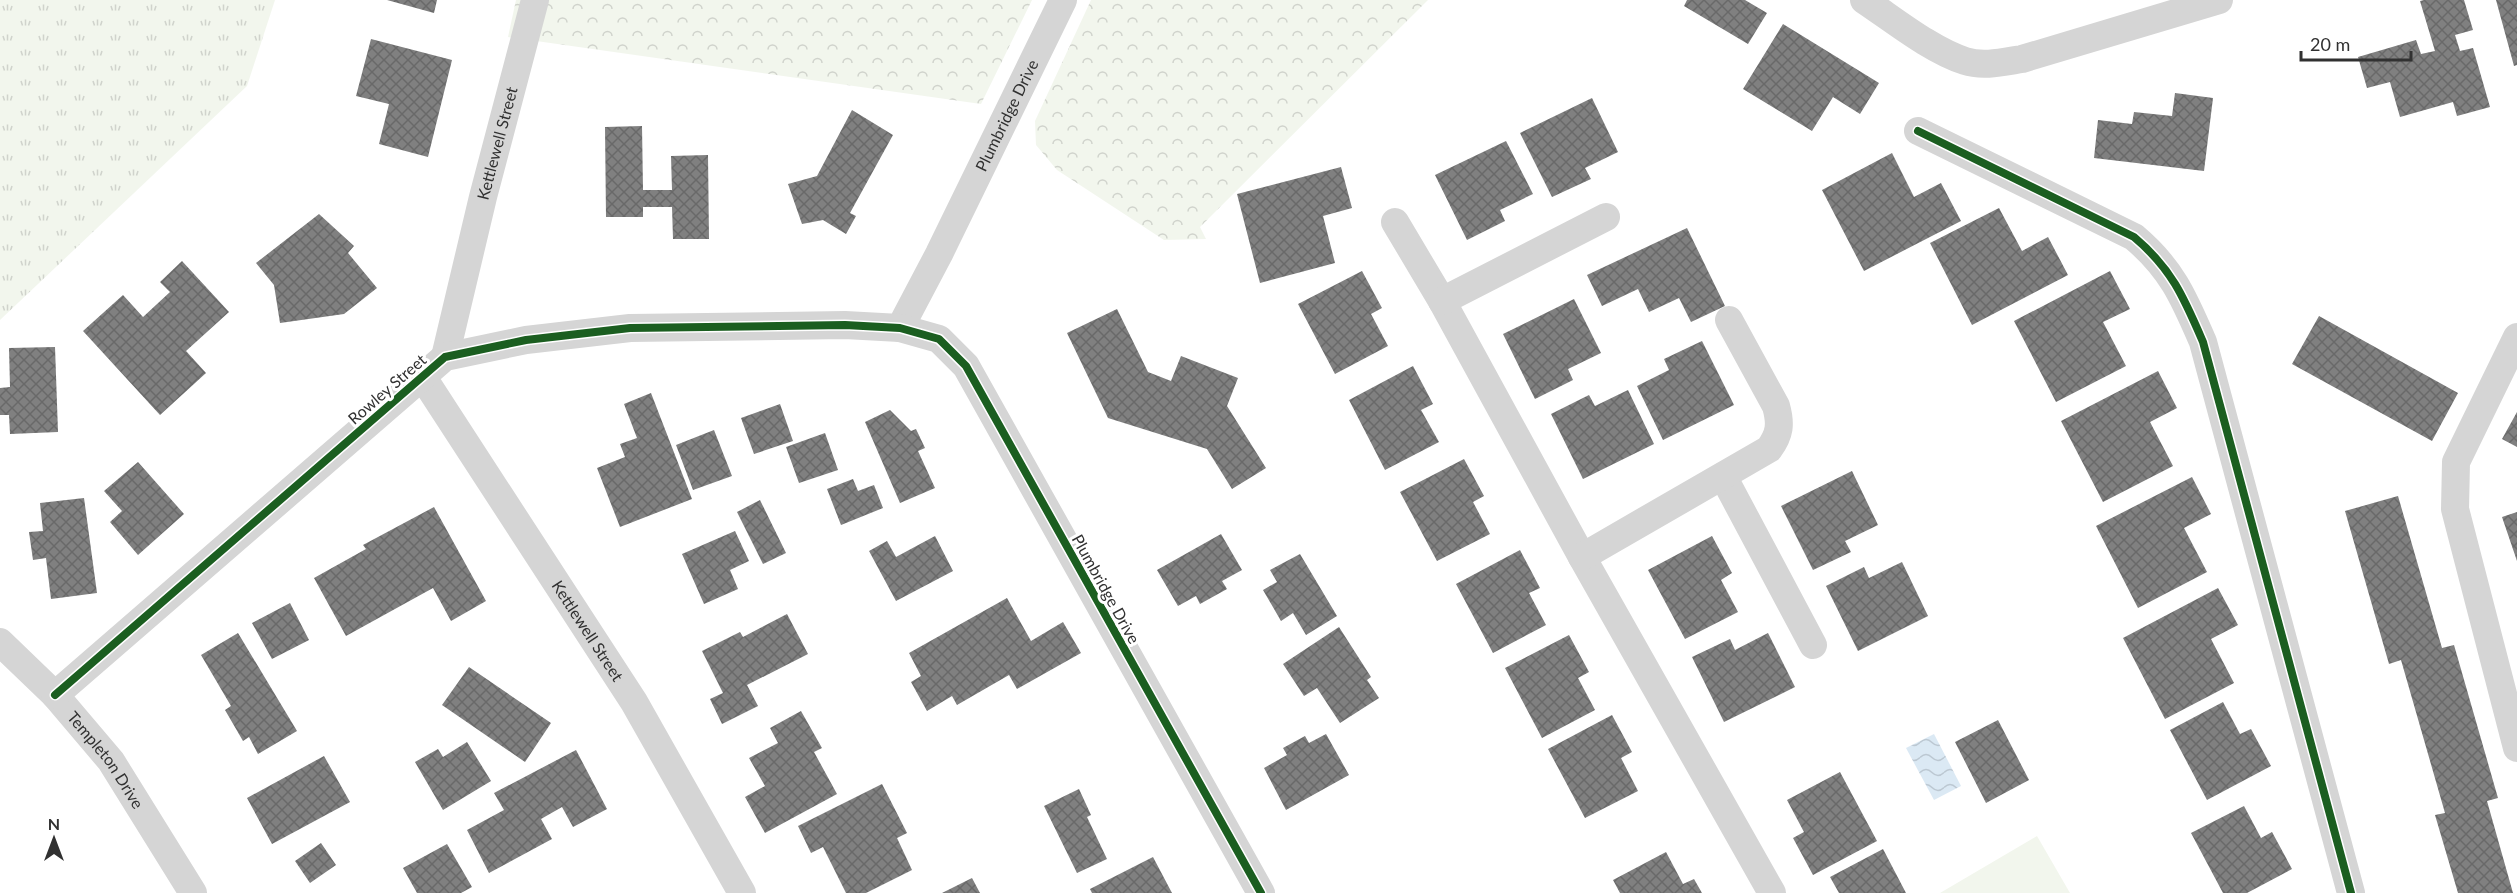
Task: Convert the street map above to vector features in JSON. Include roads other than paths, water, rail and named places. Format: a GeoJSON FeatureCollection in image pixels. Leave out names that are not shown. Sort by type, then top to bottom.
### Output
{"type":"FeatureCollection","features":[{"type":"Feature","properties":{"kind":"street","name":"Kettlewell Street"},"geometry":{"type":"LineString","coordinates":[[445,357],[483,198],[535,0]]}},
{"type":"Feature","properties":{"kind":"street","name":"Plumbridge Drive"},"geometry":{"type":"LineString","coordinates":[[1063,0],[939,254],[900,328],[939,339],[966,366],[1261,893]]}},
{"type":"Feature","properties":{"kind":"street"},"geometry":{"type":"LineString","coordinates":[[1864,0],[1937,48],[1966,62],[1994,64],[2022,59],[2219,0]]}},
{"type":"Feature","properties":{"kind":"street"},"geometry":{"type":"LineString","coordinates":[[1918,131],[2134,237],[2155,255],[2173,278],[2203,342],[2351,893]]}},
{"type":"Feature","properties":{"kind":"street"},"geometry":{"type":"LineString","coordinates":[[1442,302],[1606,217]]}},
{"type":"Feature","properties":{"kind":"street"},"geometry":{"type":"LineString","coordinates":[[1395,222],[1772,893]]}},
{"type":"Feature","properties":{"kind":"street"},"geometry":{"type":"LineString","coordinates":[[1582,556],[1769,449],[1778,437],[1780,421],[1776,406],[1729,320]]}},
{"type":"Feature","properties":{"kind":"street","name":"Rowley Street"},"geometry":{"type":"LineString","coordinates":[[55,695],[445,357],[526,340],[630,328],[835,325],[900,328]]}},
{"type":"Feature","properties":{"kind":"street"},"geometry":{"type":"LineString","coordinates":[[2517,337],[2456,462],[2455,509],[2517,748]]}},
{"type":"Feature","properties":{"kind":"street","name":"Kettlewell Street"},"geometry":{"type":"LineString","coordinates":[[422,376],[634,702],[742,893]]}},
{"type":"Feature","properties":{"kind":"street"},"geometry":{"type":"LineString","coordinates":[[1723,476],[1813,645]]}},
{"type":"Feature","properties":{"kind":"street","name":"Templeton Drive"},"geometry":{"type":"LineString","coordinates":[[0,642],[55,695],[111,761],[193,893]]}},
{"type":"Feature","properties":{"kind":"water"},"geometry":{"type":"Polygon","coordinates":[[[1934,734],[1961,786],[1934,800],[1906,748],[1934,734]]]}}]}
